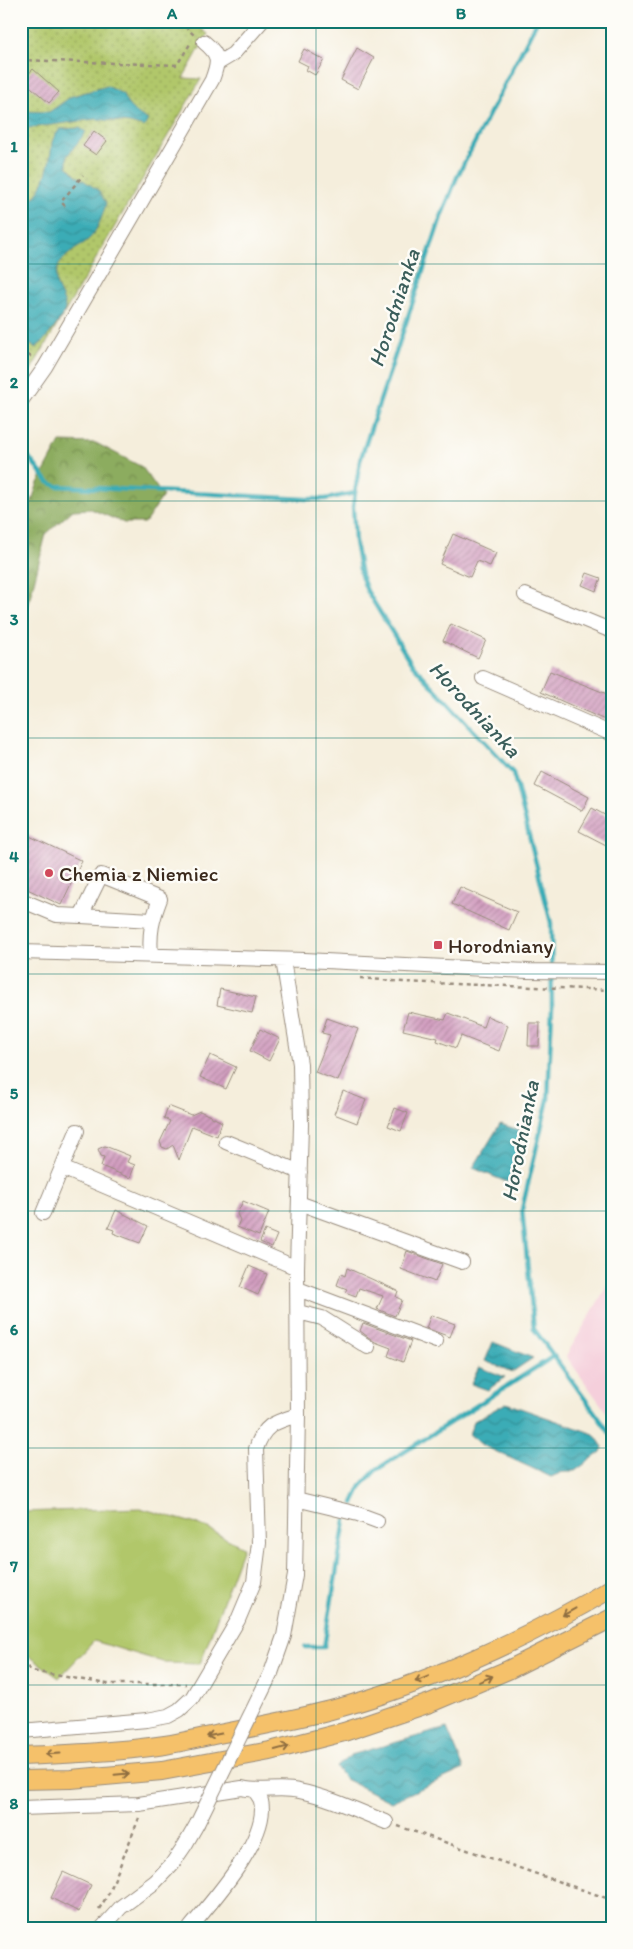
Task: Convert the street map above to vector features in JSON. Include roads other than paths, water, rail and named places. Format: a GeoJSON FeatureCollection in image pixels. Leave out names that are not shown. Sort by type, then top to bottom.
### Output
{"type":"FeatureCollection","features":[{"type":"Feature","properties":{"kind":"main road"},"geometry":{"type":"LineString","coordinates":[[21,1756],[95,1752],[165,1745],[265,1726],[333,1709],[416,1682],[484,1654],[547,1624],[612,1588]]}},
{"type":"Feature","properties":{"kind":"main road"},"geometry":{"type":"LineString","coordinates":[[21,1780],[71,1779],[162,1770],[270,1751],[344,1732],[447,1696],[516,1666],[612,1618]]}},
{"type":"Feature","properties":{"kind":"street"},"geometry":{"type":"LineString","coordinates":[[218,64],[233,54],[262,21]]}},
{"type":"Feature","properties":{"kind":"street"},"geometry":{"type":"LineString","coordinates":[[21,401],[50,359],[212,80],[218,64],[216,52],[197,40]]}},
{"type":"Feature","properties":{"kind":"street"},"geometry":{"type":"LineString","coordinates":[[525,595],[612,631]]}},
{"type":"Feature","properties":{"kind":"street"},"geometry":{"type":"LineString","coordinates":[[483,678],[612,734]]}},
{"type":"Feature","properties":{"kind":"street"},"geometry":{"type":"LineString","coordinates":[[81,916],[101,875],[160,899],[152,920],[150,955]]}},
{"type":"Feature","properties":{"kind":"street"},"geometry":{"type":"LineString","coordinates":[[21,900],[57,915],[152,920]]}},
{"type":"Feature","properties":{"kind":"street"},"geometry":{"type":"LineString","coordinates":[[21,952],[612,972]]}},
{"type":"Feature","properties":{"kind":"street"},"geometry":{"type":"LineString","coordinates":[[98,1925],[155,1882],[172,1864],[185,1845],[270,1673],[284,1636],[295,1575],[298,1415],[297,1268],[301,1125],[300,1064],[283,960]]}},
{"type":"Feature","properties":{"kind":"street"},"geometry":{"type":"LineString","coordinates":[[43,1213],[77,1131]]}},
{"type":"Feature","properties":{"kind":"street"},"geometry":{"type":"LineString","coordinates":[[226,1142],[300,1172]]}},
{"type":"Feature","properties":{"kind":"street"},"geometry":{"type":"LineString","coordinates":[[62,1168],[297,1268]]}},
{"type":"Feature","properties":{"kind":"street"},"geometry":{"type":"LineString","coordinates":[[299,1203],[462,1262]]}},
{"type":"Feature","properties":{"kind":"street"},"geometry":{"type":"LineString","coordinates":[[298,1289],[436,1341]]}},
{"type":"Feature","properties":{"kind":"street"},"geometry":{"type":"LineString","coordinates":[[298,1312],[322,1318],[368,1346]]}},
{"type":"Feature","properties":{"kind":"street"},"geometry":{"type":"LineString","coordinates":[[21,1731],[147,1720],[168,1716],[179,1710],[192,1698],[238,1620],[254,1582],[260,1543],[256,1449],[260,1436],[267,1427],[277,1421],[298,1415]]}},
{"type":"Feature","properties":{"kind":"street"},"geometry":{"type":"LineString","coordinates":[[296,1499],[327,1505],[377,1521]]}},
{"type":"Feature","properties":{"kind":"street"},"geometry":{"type":"LineString","coordinates":[[21,1808],[139,1804],[242,1788],[255,1792],[275,1789],[298,1790],[330,1800],[386,1822]]}},
{"type":"Feature","properties":{"kind":"street"},"geometry":{"type":"LineString","coordinates":[[190,1928],[242,1861],[259,1829],[261,1800],[255,1792]]}},
{"type":"Feature","properties":{"kind":"water"},"geometry":{"type":"Polygon","coordinates":[[[107,86],[123,94],[130,106],[148,120],[144,127],[130,123],[96,119],[21,129],[21,111],[49,112],[72,96],[107,86]]]}},
{"type":"Feature","properties":{"kind":"water"},"geometry":{"type":"Polygon","coordinates":[[[80,128],[86,132],[67,156],[67,166],[77,176],[98,190],[106,203],[100,222],[90,238],[66,256],[59,265],[56,282],[64,303],[64,312],[53,329],[36,348],[21,339],[21,209],[33,199],[41,187],[48,166],[53,140],[57,133],[60,129],[80,128]]]}},
{"type":"Feature","properties":{"kind":"water"},"geometry":{"type":"Polygon","coordinates":[[[500,1124],[522,1131],[509,1183],[473,1168],[500,1124]]]}},
{"type":"Feature","properties":{"kind":"water"},"geometry":{"type":"Polygon","coordinates":[[[493,1342],[533,1358],[512,1372],[485,1361],[493,1342]]]}},
{"type":"Feature","properties":{"kind":"water"},"geometry":{"type":"Polygon","coordinates":[[[479,1367],[505,1377],[488,1390],[471,1384],[479,1367]]]}},
{"type":"Feature","properties":{"kind":"water"},"geometry":{"type":"Polygon","coordinates":[[[506,1403],[594,1434],[603,1447],[601,1452],[575,1471],[565,1471],[551,1477],[482,1445],[469,1434],[474,1421],[506,1403]]]}},
{"type":"Feature","properties":{"kind":"water"},"geometry":{"type":"Polygon","coordinates":[[[447,1728],[464,1769],[391,1802],[345,1779],[336,1767],[351,1755],[447,1728]]]}},
{"type":"Feature","properties":{"kind":"waterway","name":"Horodnianka"},"geometry":{"type":"LineString","coordinates":[[537,21],[457,177],[441,217],[360,461],[353,506],[355,542],[361,575],[367,591],[411,663],[513,773],[551,923],[552,1008],[548,1099],[522,1209],[534,1329],[612,1436]]}},
{"type":"Feature","properties":{"kind":"waterway"},"geometry":{"type":"LineString","coordinates":[[21,447],[48,482],[57,486],[306,499],[325,499],[355,493]]}},
{"type":"Feature","properties":{"kind":"waterway"},"geometry":{"type":"LineString","coordinates":[[353,1503],[361,1486],[376,1470],[554,1356]]}},
{"type":"Feature","properties":{"kind":"waterway"},"geometry":{"type":"LineString","coordinates":[[305,1647],[324,1647],[345,1520]]}},
{"type":"Feature","properties":{"kind":"place","name":"Chemia z Niemiec"},"geometry":{"type":"Point","coordinates":[49,873]}},
{"type":"Feature","properties":{"kind":"place","name":"Horodniany"},"geometry":{"type":"Point","coordinates":[438,945]}}]}
